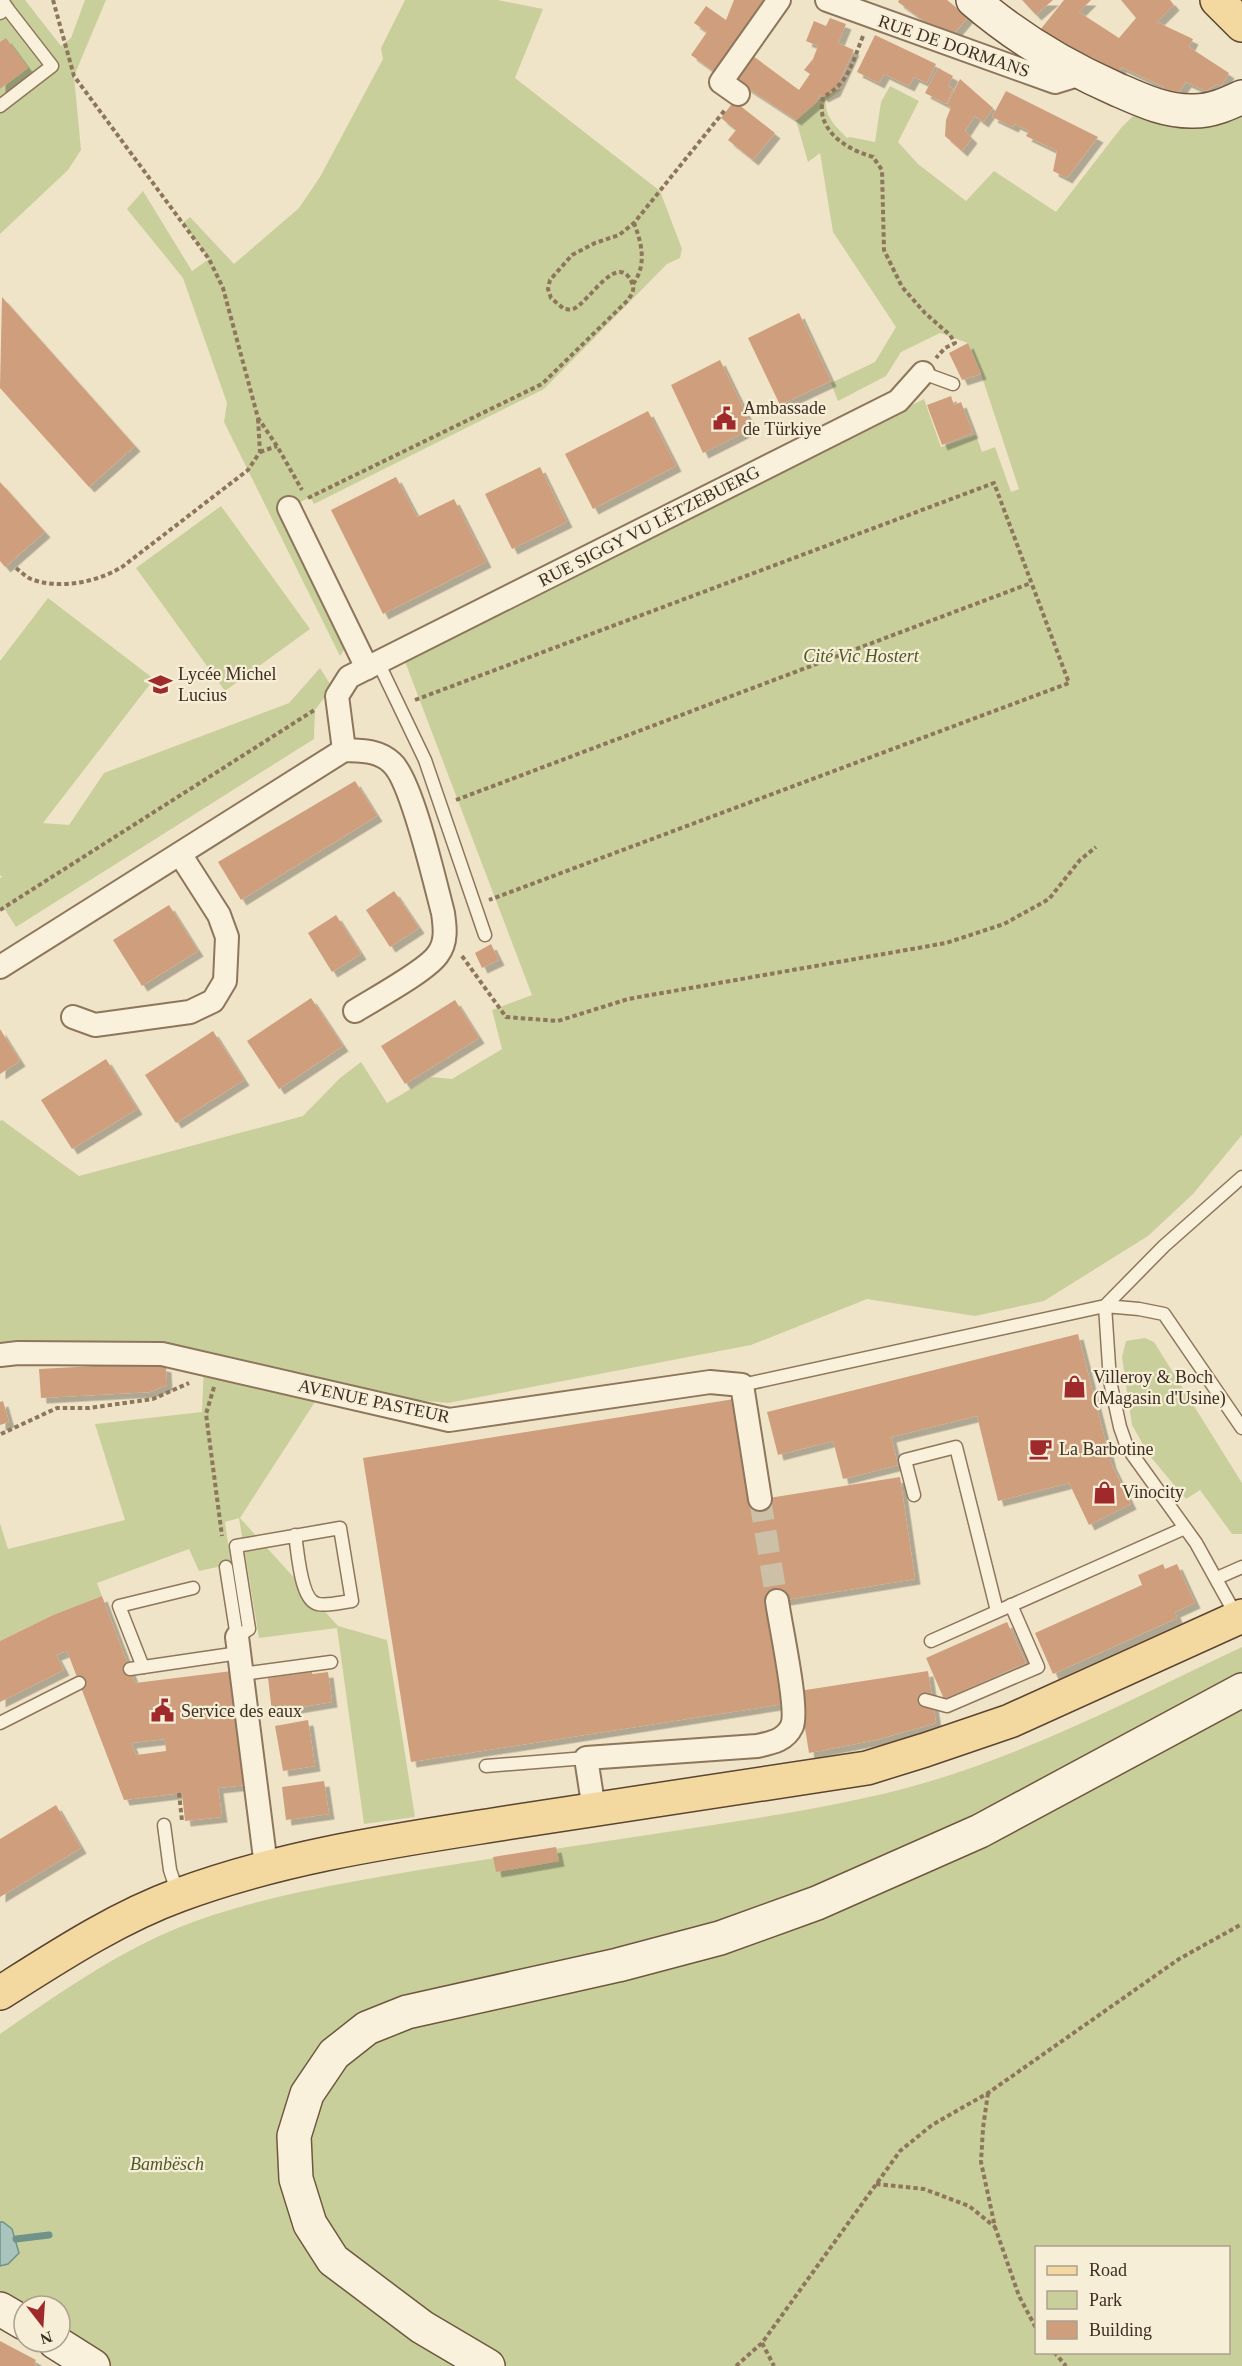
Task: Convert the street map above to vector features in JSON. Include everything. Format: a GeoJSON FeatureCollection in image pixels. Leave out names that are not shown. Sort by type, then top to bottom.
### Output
{"type":"FeatureCollection","features":[{"type":"Feature","properties":{"kind":"main road"},"geometry":{"type":"LineString","coordinates":[[973,0],[1008,28],[1081,74],[1167,109],[1195,111],[1222,107],[1242,97]]}},
{"type":"Feature","properties":{"kind":"main road"},"geometry":{"type":"LineString","coordinates":[[1217,0],[1242,25]]}},
{"type":"Feature","properties":{"kind":"main road"},"geometry":{"type":"LineString","coordinates":[[0,1993],[133,1915],[178,1895],[266,1866],[367,1845],[867,1767],[1010,1721],[1240,1617]]}},
{"type":"Feature","properties":{"kind":"main road"},"geometry":{"type":"LineString","coordinates":[[488,2366],[422,2327],[333,2260],[310,2224],[296,2179],[294,2136],[307,2094],[334,2054],[368,2028],[406,2012],[618,1965],[720,1938],[817,1903],[980,1832],[1242,1690]]}},
{"type":"Feature","properties":{"kind":"main road"},"geometry":{"type":"LineString","coordinates":[[72,2353],[93,2366]]}},
{"type":"Feature","properties":{"kind":"street"},"geometry":{"type":"LineString","coordinates":[[738,94],[721,82],[779,0]]}},
{"type":"Feature","properties":{"kind":"street","name":"RUE DE DORMANS"},"geometry":{"type":"LineString","coordinates":[[827,0],[983,54],[1055,82],[1081,74]]}},
{"type":"Feature","properties":{"kind":"street","name":"RUE SIGGY VU LËTZEBUERG"},"geometry":{"type":"LineString","coordinates":[[337,696],[350,677],[372,665],[898,401],[923,373]]}},
{"type":"Feature","properties":{"kind":"street"},"geometry":{"type":"LineString","coordinates":[[289,508],[372,665]]}},
{"type":"Feature","properties":{"kind":"street"},"geometry":{"type":"LineString","coordinates":[[337,696],[344,750]]}},
{"type":"Feature","properties":{"kind":"street"},"geometry":{"type":"LineString","coordinates":[[0,967],[344,750],[372,751],[393,764],[406,784],[443,913],[446,934],[438,955],[423,968],[355,1011]]}},
{"type":"Feature","properties":{"kind":"street"},"geometry":{"type":"LineString","coordinates":[[74,1017],[95,1025],[190,1012],[213,1001],[225,981],[227,937],[219,915],[180,854]]}},
{"type":"Feature","properties":{"kind":"street","name":"AVENUE PASTEUR"},"geometry":{"type":"LineString","coordinates":[[0,1355],[18,1353],[162,1354],[449,1420],[710,1382],[742,1385]]}},
{"type":"Feature","properties":{"kind":"street"},"geometry":{"type":"LineString","coordinates":[[742,1385],[760,1499]]}},
{"type":"Feature","properties":{"kind":"street"},"geometry":{"type":"LineString","coordinates":[[594,1810],[586,1758],[757,1746],[778,1742],[792,1726],[793,1705],[777,1601]]}},
{"type":"Feature","properties":{"kind":"street"},"geometry":{"type":"LineString","coordinates":[[239,1655],[266,1866]]}},
{"type":"Feature","properties":{"kind":"lane"},"geometry":{"type":"LineString","coordinates":[[0,106],[52,66],[3,7]]}},
{"type":"Feature","properties":{"kind":"lane"},"geometry":{"type":"LineString","coordinates":[[923,373],[953,384]]}},
{"type":"Feature","properties":{"kind":"lane"},"geometry":{"type":"LineString","coordinates":[[372,665],[400,705],[425,760],[485,935]]}},
{"type":"Feature","properties":{"kind":"lane"},"geometry":{"type":"LineString","coordinates":[[1240,1617],[1185,1528],[1135,1459],[1120,1427],[1110,1381],[1105,1306],[1164,1246],[1242,1177]]}},
{"type":"Feature","properties":{"kind":"lane"},"geometry":{"type":"LineString","coordinates":[[742,1385],[1105,1306],[1164,1314],[1242,1428]]}},
{"type":"Feature","properties":{"kind":"lane"},"geometry":{"type":"LineString","coordinates":[[914,1495],[905,1460],[956,1447],[997,1611]]}},
{"type":"Feature","properties":{"kind":"lane"},"geometry":{"type":"LineString","coordinates":[[239,1655],[249,1629],[237,1546],[295,1535],[340,1528],[352,1601],[319,1605],[310,1601],[305,1591],[295,1535]]}},
{"type":"Feature","properties":{"kind":"lane"},"geometry":{"type":"LineString","coordinates":[[931,1641],[1185,1528]]}},
{"type":"Feature","properties":{"kind":"lane"},"geometry":{"type":"LineString","coordinates":[[226,1567],[239,1655]]}},
{"type":"Feature","properties":{"kind":"lane"},"geometry":{"type":"LineString","coordinates":[[1217,1578],[1242,1567]]}},
{"type":"Feature","properties":{"kind":"lane"},"geometry":{"type":"LineString","coordinates":[[143,1667],[119,1606],[193,1588]]}},
{"type":"Feature","properties":{"kind":"lane"},"geometry":{"type":"LineString","coordinates":[[925,1700],[947,1706],[1038,1667],[1011,1605]]}},
{"type":"Feature","properties":{"kind":"lane"},"geometry":{"type":"LineString","coordinates":[[130,1670],[239,1655],[332,1662]]}},
{"type":"Feature","properties":{"kind":"lane"},"geometry":{"type":"LineString","coordinates":[[0,1723],[79,1683]]}},
{"type":"Feature","properties":{"kind":"lane"},"geometry":{"type":"LineString","coordinates":[[486,1766],[586,1758]]}},
{"type":"Feature","properties":{"kind":"lane"},"geometry":{"type":"LineString","coordinates":[[164,1824],[170,1870],[178,1895]]}},
{"type":"Feature","properties":{"kind":"path"},"geometry":{"type":"LineString","coordinates":[[16,568],[30,579],[60,584],[105,577],[122,567],[248,470],[260,452],[258,418],[223,288],[209,259],[74,76],[53,0]]}},
{"type":"Feature","properties":{"kind":"path"},"geometry":{"type":"LineString","coordinates":[[871,16],[847,76],[838,89],[823,97],[822,112],[836,137],[855,152],[873,156],[882,170],[884,250],[902,287],[925,313],[950,335],[954,343],[945,348]]}},
{"type":"Feature","properties":{"kind":"path"},"geometry":{"type":"LineString","coordinates":[[633,284],[626,275],[617,272],[608,276],[584,302],[574,309],[564,309],[551,298],[548,289],[550,280],[572,255],[595,243],[619,235],[634,223],[738,94]]}},
{"type":"Feature","properties":{"kind":"path"},"geometry":{"type":"LineString","coordinates":[[258,418],[278,446],[307,499],[542,384],[628,300],[633,292],[633,284],[641,273],[641,250],[634,223]]}},
{"type":"Feature","properties":{"kind":"path"},"geometry":{"type":"LineString","coordinates":[[260,452],[278,446]]}},
{"type":"Feature","properties":{"kind":"path"},"geometry":{"type":"LineString","coordinates":[[400,705],[994,483],[1069,683],[475,905]]}},
{"type":"Feature","properties":{"kind":"path"},"geometry":{"type":"LineString","coordinates":[[441,806],[1031,584]]}},
{"type":"Feature","properties":{"kind":"path"},"geometry":{"type":"LineString","coordinates":[[0,910],[337,696]]}},
{"type":"Feature","properties":{"kind":"path"},"geometry":{"type":"LineString","coordinates":[[446,934],[506,1017],[558,1021],[628,999],[946,943],[1004,924],[1049,898],[1080,860],[1096,847]]}},
{"type":"Feature","properties":{"kind":"path"},"geometry":{"type":"LineString","coordinates":[[1,1434],[57,1408],[89,1408],[153,1399],[189,1384],[212,1366]]}},
{"type":"Feature","properties":{"kind":"path"},"geometry":{"type":"LineString","coordinates":[[212,1366],[206,1414],[226,1567]]}},
{"type":"Feature","properties":{"kind":"path"},"geometry":{"type":"LineString","coordinates":[[736,2366],[762,2343],[900,2151],[932,2125],[988,2093],[1179,1959],[1242,1924]]}},
{"type":"Feature","properties":{"kind":"path"},"geometry":{"type":"LineString","coordinates":[[988,2093],[981,2162],[994,2227],[1019,2296],[1035,2326]]}},
{"type":"Feature","properties":{"kind":"path"},"geometry":{"type":"LineString","coordinates":[[875,2184],[924,2189],[969,2206],[994,2227]]}},
{"type":"Feature","properties":{"kind":"path"},"geometry":{"type":"LineString","coordinates":[[762,2343],[774,2366]]}},
{"type":"Feature","properties":{"kind":"path"},"geometry":{"type":"LineString","coordinates":[[1056,2354],[1066,2366]]}},
{"type":"Feature","properties":{"kind":"green space"},"geometry":{"type":"Polygon","coordinates":[[[0,0],[25,0],[61,46],[71,38],[85,0],[106,0],[74,76],[81,150],[68,170],[0,234],[0,0]]]}},
{"type":"Feature","properties":{"kind":"green space"},"geometry":{"type":"Polygon","coordinates":[[[405,0],[498,0],[543,9],[515,78],[660,191],[682,249],[680,258],[667,264],[544,389],[314,504],[310,497],[289,508],[353,637],[340,656],[224,422],[227,403],[183,278],[127,209],[143,191],[192,271],[209,259],[183,223],[190,217],[234,264],[299,208],[320,177],[383,59],[381,48],[405,0]]]}},
{"type":"Feature","properties":{"kind":"green space","name":"Cité Vic Hostert"},"geometry":{"type":"Polygon","coordinates":[[[890,86],[919,101],[898,142],[918,164],[966,201],[994,171],[1056,212],[1121,128],[1133,116],[1162,124],[1200,127],[1242,116],[1242,1135],[1193,1194],[1148,1236],[1044,1301],[975,1316],[867,1299],[751,1345],[448,1403],[322,1391],[240,1518],[338,1626],[387,1640],[415,1817],[364,1824],[337,1628],[259,1638],[239,1518],[225,1522],[231,1564],[199,1571],[189,1549],[97,1583],[102,1596],[53,1615],[0,1641],[0,1523],[8,1549],[125,1520],[95,1424],[202,1412],[204,1364],[0,1355],[0,1121],[2,1120],[79,1176],[303,1116],[340,1078],[361,1062],[387,1103],[431,1077],[452,1079],[502,1049],[492,1010],[532,995],[404,659],[924,399],[941,447],[976,435],[982,452],[995,447],[1011,492],[1019,489],[981,374],[968,343],[940,333],[901,352],[886,376],[838,401],[831,383],[875,362],[896,327],[833,232],[820,153],[808,162],[796,120],[823,96],[842,89],[826,101],[827,112],[832,121],[847,138],[875,142],[881,102],[890,86]]]}},
{"type":"Feature","properties":{"kind":"green space"},"geometry":{"type":"Polygon","coordinates":[[[221,506],[310,629],[225,691],[136,568],[221,506]]]}},
{"type":"Feature","properties":{"kind":"green space"},"geometry":{"type":"Polygon","coordinates":[[[48,598],[154,679],[43,823],[69,825],[104,773],[289,703],[320,668],[332,687],[315,710],[314,739],[16,927],[4,908],[0,910],[0,878],[2,877],[0,875],[0,661],[48,598]]]}},
{"type":"Feature","properties":{"kind":"green space"},"geometry":{"type":"Polygon","coordinates":[[[1145,1338],[1154,1342],[1242,1483],[1242,1534],[1232,1534],[1200,1490],[1186,1499],[1149,1455],[1132,1425],[1122,1357],[1126,1341],[1145,1338]]]}},
{"type":"Feature","properties":{"kind":"green space","name":"Bambësch"},"geometry":{"type":"Polygon","coordinates":[[[1242,1647],[1242,2366],[93,2366],[72,2351],[72,2294],[12,2294],[12,2308],[0,2309],[0,2266],[8,2264],[4,2222],[0,2222],[0,2034],[77,1982],[136,1947],[188,1924],[220,1913],[252,1903],[319,1888],[848,1802],[918,1785],[966,1770],[1060,1733],[1242,1647]]]}},
{"type":"Feature","properties":{"kind":"water"},"geometry":{"type":"Polygon","coordinates":[[[0,2222],[12,2229],[19,2253],[8,2264],[0,2266],[0,2222]]]}},
{"type":"Feature","properties":{"kind":"building"},"geometry":{"type":"Polygon","coordinates":[[[734,0],[767,0],[716,73],[691,55],[707,32],[694,23],[706,6],[726,20],[734,0]]]}},
{"type":"Feature","properties":{"kind":"building"},"geometry":{"type":"Polygon","coordinates":[[[899,0],[947,0],[968,17],[951,37],[939,32],[898,2],[899,0]]]}},
{"type":"Feature","properties":{"kind":"building"},"geometry":{"type":"Polygon","coordinates":[[[1022,0],[1053,0],[1036,15],[1022,0]]]}},
{"type":"Feature","properties":{"kind":"building"},"geometry":{"type":"Polygon","coordinates":[[[1064,0],[1091,0],[1079,12],[1119,38],[1136,18],[1121,0],[1170,0],[1174,5],[1157,22],[1193,39],[1189,47],[1229,73],[1221,86],[1217,84],[1206,91],[1186,82],[1176,96],[1159,93],[1164,87],[1121,67],[1119,72],[1040,30],[1064,0]]]}},
{"type":"Feature","properties":{"kind":"building"},"geometry":{"type":"Polygon","coordinates":[[[830,18],[846,24],[838,43],[854,50],[835,91],[823,97],[820,94],[817,102],[796,120],[732,78],[749,53],[799,90],[810,74],[804,70],[813,59],[818,46],[806,41],[814,21],[826,26],[830,18]]]}},
{"type":"Feature","properties":{"kind":"building"},"geometry":{"type":"Polygon","coordinates":[[[875,35],[936,64],[927,83],[914,77],[909,86],[884,74],[879,83],[857,72],[875,35]]]}},
{"type":"Feature","properties":{"kind":"building"},"geometry":{"type":"Polygon","coordinates":[[[6,38],[28,68],[0,89],[0,42],[6,38]]]}},
{"type":"Feature","properties":{"kind":"building"},"geometry":{"type":"Polygon","coordinates":[[[938,68],[953,76],[948,86],[953,89],[946,104],[925,93],[938,68]]]}},
{"type":"Feature","properties":{"kind":"building"},"geometry":{"type":"Polygon","coordinates":[[[960,79],[993,108],[983,122],[975,116],[965,131],[972,138],[962,151],[945,136],[946,120],[951,107],[947,105],[960,79]]]}},
{"type":"Feature","properties":{"kind":"building"},"geometry":{"type":"Polygon","coordinates":[[[1006,91],[1098,137],[1067,178],[1053,171],[1057,151],[1026,136],[1029,131],[1015,124],[1013,127],[992,117],[1006,91]]]}},
{"type":"Feature","properties":{"kind":"building"},"geometry":{"type":"Polygon","coordinates":[[[734,101],[775,133],[753,160],[728,140],[736,130],[721,118],[734,101]]]}},
{"type":"Feature","properties":{"kind":"building"},"geometry":{"type":"Polygon","coordinates":[[[2,297],[135,446],[89,487],[0,388],[2,297]]]}},
{"type":"Feature","properties":{"kind":"building"},"geometry":{"type":"Polygon","coordinates":[[[799,313],[831,381],[780,405],[748,338],[799,313]]]}},
{"type":"Feature","properties":{"kind":"building"},"geometry":{"type":"Polygon","coordinates":[[[968,343],[981,374],[962,380],[949,353],[968,343]]]}},
{"type":"Feature","properties":{"kind":"building"},"geometry":{"type":"Polygon","coordinates":[[[720,360],[753,428],[703,453],[671,385],[720,360]]]}},
{"type":"Feature","properties":{"kind":"building"},"geometry":{"type":"Polygon","coordinates":[[[951,396],[954,405],[961,402],[973,433],[942,445],[927,405],[951,396]]]}},
{"type":"Feature","properties":{"kind":"building"},"geometry":{"type":"Polygon","coordinates":[[[648,411],[676,466],[593,509],[565,454],[648,411]]]}},
{"type":"Feature","properties":{"kind":"building"},"geometry":{"type":"Polygon","coordinates":[[[540,467],[567,522],[512,549],[485,494],[540,467]]]}},
{"type":"Feature","properties":{"kind":"building"},"geometry":{"type":"Polygon","coordinates":[[[396,477],[417,517],[454,499],[486,562],[383,614],[331,510],[396,477]]]}},
{"type":"Feature","properties":{"kind":"building"},"geometry":{"type":"Polygon","coordinates":[[[0,482],[45,532],[5,567],[0,561],[0,482]]]}},
{"type":"Feature","properties":{"kind":"building"},"geometry":{"type":"Polygon","coordinates":[[[355,781],[377,816],[241,900],[218,862],[355,781]]]}},
{"type":"Feature","properties":{"kind":"building"},"geometry":{"type":"Polygon","coordinates":[[[394,891],[419,928],[390,947],[366,910],[394,891]]]}},
{"type":"Feature","properties":{"kind":"building"},"geometry":{"type":"Polygon","coordinates":[[[169,905],[198,951],[142,986],[113,940],[169,905]]]}},
{"type":"Feature","properties":{"kind":"building"},"geometry":{"type":"Polygon","coordinates":[[[336,915],[361,954],[332,972],[308,933],[336,915]]]}},
{"type":"Feature","properties":{"kind":"building"},"geometry":{"type":"Polygon","coordinates":[[[491,944],[499,960],[482,968],[475,953],[491,944]]]}},
{"type":"Feature","properties":{"kind":"building"},"geometry":{"type":"Polygon","coordinates":[[[311,998],[343,1046],[279,1089],[247,1041],[311,998]]]}},
{"type":"Feature","properties":{"kind":"building"},"geometry":{"type":"Polygon","coordinates":[[[455,1000],[479,1038],[405,1084],[381,1046],[455,1000]]]}},
{"type":"Feature","properties":{"kind":"building"},"geometry":{"type":"Polygon","coordinates":[[[0,1029],[20,1061],[0,1074],[0,1029]]]}},
{"type":"Feature","properties":{"kind":"building"},"geometry":{"type":"Polygon","coordinates":[[[213,1031],[244,1080],[176,1123],[145,1075],[213,1031]]]}},
{"type":"Feature","properties":{"kind":"building"},"geometry":{"type":"Polygon","coordinates":[[[106,1059],[137,1109],[72,1149],[41,1100],[106,1059]]]}},
{"type":"Feature","properties":{"kind":"building"},"geometry":{"type":"Polygon","coordinates":[[[1078,1334],[1111,1463],[1131,1504],[1089,1525],[1069,1483],[998,1501],[977,1416],[891,1437],[898,1465],[843,1479],[833,1441],[778,1455],[767,1412],[1078,1334]]]}},
{"type":"Feature","properties":{"kind":"building"},"geometry":{"type":"Polygon","coordinates":[[[150,1363],[166,1367],[167,1385],[150,1392],[41,1398],[39,1369],[150,1363]]]}},
{"type":"Feature","properties":{"kind":"building"},"geometry":{"type":"Polygon","coordinates":[[[734,1399],[750,1501],[900,1477],[915,1579],[767,1603],[783,1704],[411,1762],[363,1458],[734,1399]]]}},
{"type":"Feature","properties":{"kind":"building"},"geometry":{"type":"Polygon","coordinates":[[[3,1401],[9,1422],[0,1425],[0,1402],[3,1401]]]}},
{"type":"Feature","properties":{"kind":"building"},"geometry":{"type":"Polygon","coordinates":[[[1163,1564],[1165,1569],[1177,1564],[1195,1603],[1175,1612],[1177,1618],[1053,1674],[1035,1633],[1142,1585],[1138,1575],[1163,1564]]]}},
{"type":"Feature","properties":{"kind":"building","name":"Service des eaux"},"geometry":{"type":"Polygon","coordinates":[[[102,1596],[135,1683],[232,1671],[245,1785],[218,1788],[222,1817],[185,1821],[182,1793],[124,1800],[67,1651],[56,1655],[64,1670],[0,1702],[0,1641],[53,1615],[102,1596]],[[165,1739],[131,1743],[136,1755],[166,1751],[165,1739]]]}},
{"type":"Feature","properties":{"kind":"building"},"geometry":{"type":"Polygon","coordinates":[[[1007,1622],[1026,1663],[944,1699],[926,1658],[1007,1622]]]}},
{"type":"Feature","properties":{"kind":"building"},"geometry":{"type":"Polygon","coordinates":[[[928,1671],[936,1723],[876,1740],[809,1753],[799,1691],[928,1671]]]}},
{"type":"Feature","properties":{"kind":"building"},"geometry":{"type":"Polygon","coordinates":[[[312,1672],[312,1674],[328,1672],[332,1702],[272,1712],[268,1678],[312,1672]]]}},
{"type":"Feature","properties":{"kind":"building"},"geometry":{"type":"Polygon","coordinates":[[[308,1720],[315,1766],[283,1771],[275,1726],[308,1720]]]}},
{"type":"Feature","properties":{"kind":"building"},"geometry":{"type":"Polygon","coordinates":[[[324,1781],[329,1814],[286,1820],[282,1787],[324,1781]]]}},
{"type":"Feature","properties":{"kind":"building"},"geometry":{"type":"Polygon","coordinates":[[[56,1805],[81,1848],[0,1897],[0,1839],[56,1805]]]}},
{"type":"Feature","properties":{"kind":"building"},"geometry":{"type":"Polygon","coordinates":[[[556,1847],[559,1861],[496,1872],[493,1857],[556,1847]]]}},
{"type":"Feature","properties":{"kind":"building"},"geometry":{"type":"Polygon","coordinates":[[[0,2341],[12,2347],[12,2354],[25,2354],[36,2360],[34,2364],[37,2366],[0,2366],[0,2341]]]}},
{"type":"Feature","properties":{"kind":"waterway"},"geometry":{"type":"LineString","coordinates":[[16,2239],[49,2235]]}},
{"type":"Feature","properties":{"kind":"tunnel"},"geometry":{"type":"LineString","coordinates":[[760,1499],[777,1601]]}},
{"type":"Feature","properties":{"kind":"place","name":"Ambassade de Türkiye"},"geometry":{"type":"Point","coordinates":[725,418]}},
{"type":"Feature","properties":{"kind":"place","name":"Lycée Michel Lucius"},"geometry":{"type":"Point","coordinates":[160,684]}},
{"type":"Feature","properties":{"kind":"place","name":"Villeroy & Boch (Magasin d'Usine)"},"geometry":{"type":"Point","coordinates":[1075,1387]}},
{"type":"Feature","properties":{"kind":"place","name":"La Barbotine"},"geometry":{"type":"Point","coordinates":[1041,1449]}},
{"type":"Feature","properties":{"kind":"place","name":"Vinocity"},"geometry":{"type":"Point","coordinates":[1104,1492]}},
{"type":"Feature","properties":{"kind":"place","name":"Service des eaux"},"geometry":{"type":"Point","coordinates":[163,1711]}}]}
